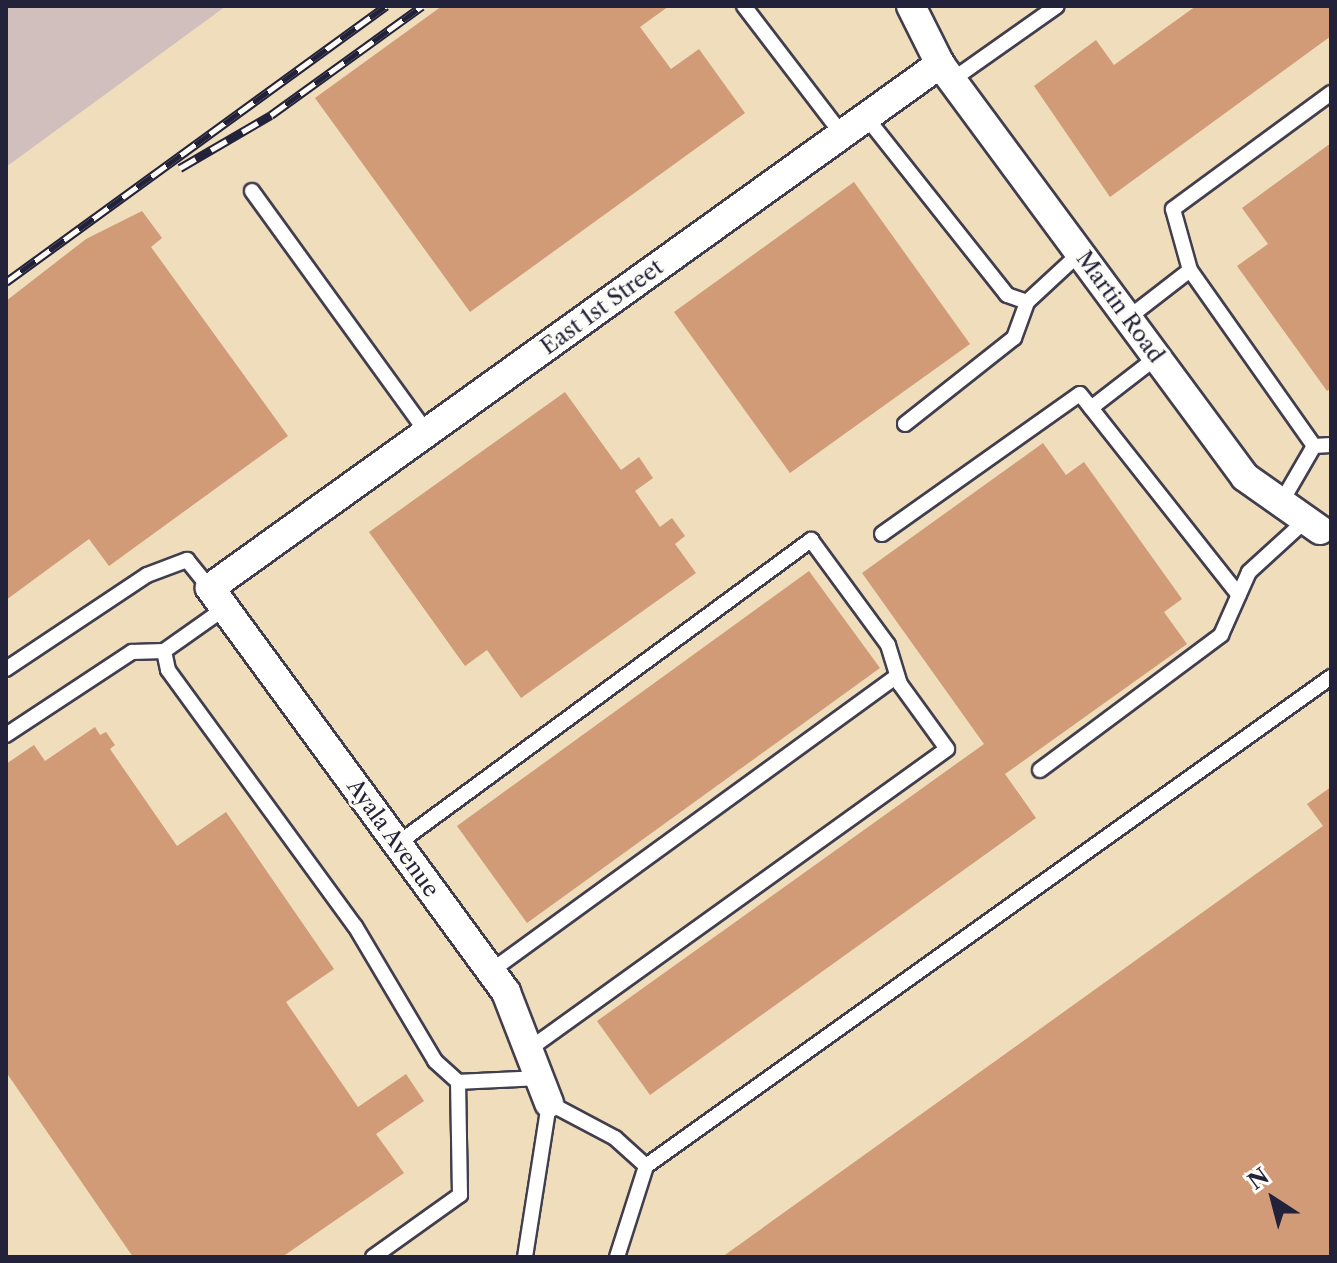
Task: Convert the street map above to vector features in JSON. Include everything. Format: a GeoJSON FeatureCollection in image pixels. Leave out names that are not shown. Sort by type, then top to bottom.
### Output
{"type":"FeatureCollection","features":[{"type":"Feature","properties":{"kind":"street"},"geometry":{"type":"LineString","coordinates":[[911,6],[946,72]]}},
{"type":"Feature","properties":{"kind":"street","name":"East 1st Street"},"geometry":{"type":"LineString","coordinates":[[217,598],[427,433],[866,117],[946,72]]}},
{"type":"Feature","properties":{"kind":"street","name":"Martin Road"},"geometry":{"type":"LineString","coordinates":[[946,72],[1245,477],[1319,525]]}},
{"type":"Feature","properties":{"kind":"street","name":"Ayala Avenue"},"geometry":{"type":"LineString","coordinates":[[217,598],[491,971],[544,1091]]}},
{"type":"Feature","properties":{"kind":"lane"},"geometry":{"type":"LineString","coordinates":[[744,6],[842,134]]}},
{"type":"Feature","properties":{"kind":"lane"},"geometry":{"type":"LineString","coordinates":[[946,72],[1057,6]]}},
{"type":"Feature","properties":{"kind":"lane"},"geometry":{"type":"LineString","coordinates":[[1314,446],[1190,270],[1173,209],[1331,93]]}},
{"type":"Feature","properties":{"kind":"lane"},"geometry":{"type":"LineString","coordinates":[[866,117],[1007,295],[1027,302]]}},
{"type":"Feature","properties":{"kind":"lane"},"geometry":{"type":"LineString","coordinates":[[252,191],[427,433]]}},
{"type":"Feature","properties":{"kind":"lane"},"geometry":{"type":"LineString","coordinates":[[905,424],[1014,338],[1027,302],[1080,253]]}},
{"type":"Feature","properties":{"kind":"lane"},"geometry":{"type":"LineString","coordinates":[[1128,318],[1190,270]]}},
{"type":"Feature","properties":{"kind":"lane"},"geometry":{"type":"LineString","coordinates":[[1091,408],[1157,357]]}},
{"type":"Feature","properties":{"kind":"lane"},"geometry":{"type":"LineString","coordinates":[[882,534],[1080,394],[1239,595]]}},
{"type":"Feature","properties":{"kind":"lane"},"geometry":{"type":"LineString","coordinates":[[1314,446],[1331,445]]}},
{"type":"Feature","properties":{"kind":"lane"},"geometry":{"type":"LineString","coordinates":[[1281,503],[1314,446]]}},
{"type":"Feature","properties":{"kind":"lane"},"geometry":{"type":"LineString","coordinates":[[1040,770],[1221,635],[1249,572],[1319,525]]}},
{"type":"Feature","properties":{"kind":"lane"},"geometry":{"type":"LineString","coordinates":[[397,844],[811,540],[888,645],[897,676],[947,749],[528,1050]]}},
{"type":"Feature","properties":{"kind":"lane"},"geometry":{"type":"LineString","coordinates":[[6,669],[147,575],[187,560],[217,598],[164,651],[132,652],[6,735]]}},
{"type":"Feature","properties":{"kind":"lane"},"geometry":{"type":"LineString","coordinates":[[164,651],[168,670],[355,926],[435,1061],[458,1082],[544,1091],[615,1138],[646,1166]]}},
{"type":"Feature","properties":{"kind":"lane"},"geometry":{"type":"LineString","coordinates":[[491,971],[897,676]]}},
{"type":"Feature","properties":{"kind":"lane"},"geometry":{"type":"LineString","coordinates":[[617,1257],[646,1166],[1331,677]]}},
{"type":"Feature","properties":{"kind":"lane"},"geometry":{"type":"LineString","coordinates":[[373,1257],[460,1195],[458,1082]]}},
{"type":"Feature","properties":{"kind":"lane"},"geometry":{"type":"LineString","coordinates":[[525,1257],[544,1091]]}},
{"type":"Feature","properties":{"kind":"shaded area"},"geometry":{"type":"Polygon","coordinates":[[[6,6],[226,6],[6,167],[6,6]]]}},
{"type":"Feature","properties":{"kind":"building"},"geometry":{"type":"Polygon","coordinates":[[[442,6],[669,6],[640,27],[671,69],[699,49],[745,113],[470,312],[315,98],[442,6]]]}},
{"type":"Feature","properties":{"kind":"building"},"geometry":{"type":"Polygon","coordinates":[[[1196,6],[1331,6],[1331,36],[1110,197],[1034,86],[1096,40],[1114,65],[1196,6]]]}},
{"type":"Feature","properties":{"kind":"building"},"geometry":{"type":"Polygon","coordinates":[[[1331,143],[1331,388],[1327,391],[1237,266],[1268,244],[1242,208],[1331,143]]]}},
{"type":"Feature","properties":{"kind":"building"},"geometry":{"type":"Polygon","coordinates":[[[854,182],[970,344],[790,473],[674,312],[854,182]]]}},
{"type":"Feature","properties":{"kind":"building"},"geometry":{"type":"Polygon","coordinates":[[[142,211],[162,238],[151,247],[288,436],[109,566],[89,539],[6,600],[6,301],[86,239],[142,211]]]}},
{"type":"Feature","properties":{"kind":"building"},"geometry":{"type":"Polygon","coordinates":[[[565,392],[621,470],[639,457],[653,478],[635,491],[660,527],[672,518],[685,536],[675,544],[696,573],[521,698],[487,650],[465,666],[369,532],[565,392]]]}},
{"type":"Feature","properties":{"kind":"building"},"geometry":{"type":"Polygon","coordinates":[[[1043,443],[1066,475],[1084,462],[1182,599],[1164,612],[1187,644],[1005,774],[1036,818],[650,1095],[597,1021],[984,744],[862,573],[1043,443]]]}},
{"type":"Feature","properties":{"kind":"building"},"geometry":{"type":"Polygon","coordinates":[[[809,571],[880,668],[527,923],[457,826],[809,571]]]}},
{"type":"Feature","properties":{"kind":"building"},"geometry":{"type":"Polygon","coordinates":[[[95,727],[100,735],[106,732],[115,745],[110,749],[177,846],[226,812],[334,969],[286,1002],[358,1107],[406,1074],[424,1101],[376,1134],[404,1173],[282,1257],[133,1257],[6,1072],[6,764],[34,745],[45,761],[95,727]]]}},
{"type":"Feature","properties":{"kind":"building"},"geometry":{"type":"Polygon","coordinates":[[[1331,787],[1331,1257],[722,1257],[1323,826],[1307,804],[1331,787]]]}},
{"type":"Feature","properties":{"kind":"railway"},"geometry":{"type":"LineString","coordinates":[[6,282],[386,6]]}},
{"type":"Feature","properties":{"kind":"railway"},"geometry":{"type":"LineString","coordinates":[[180,168],[271,115],[422,6]]}}]}
